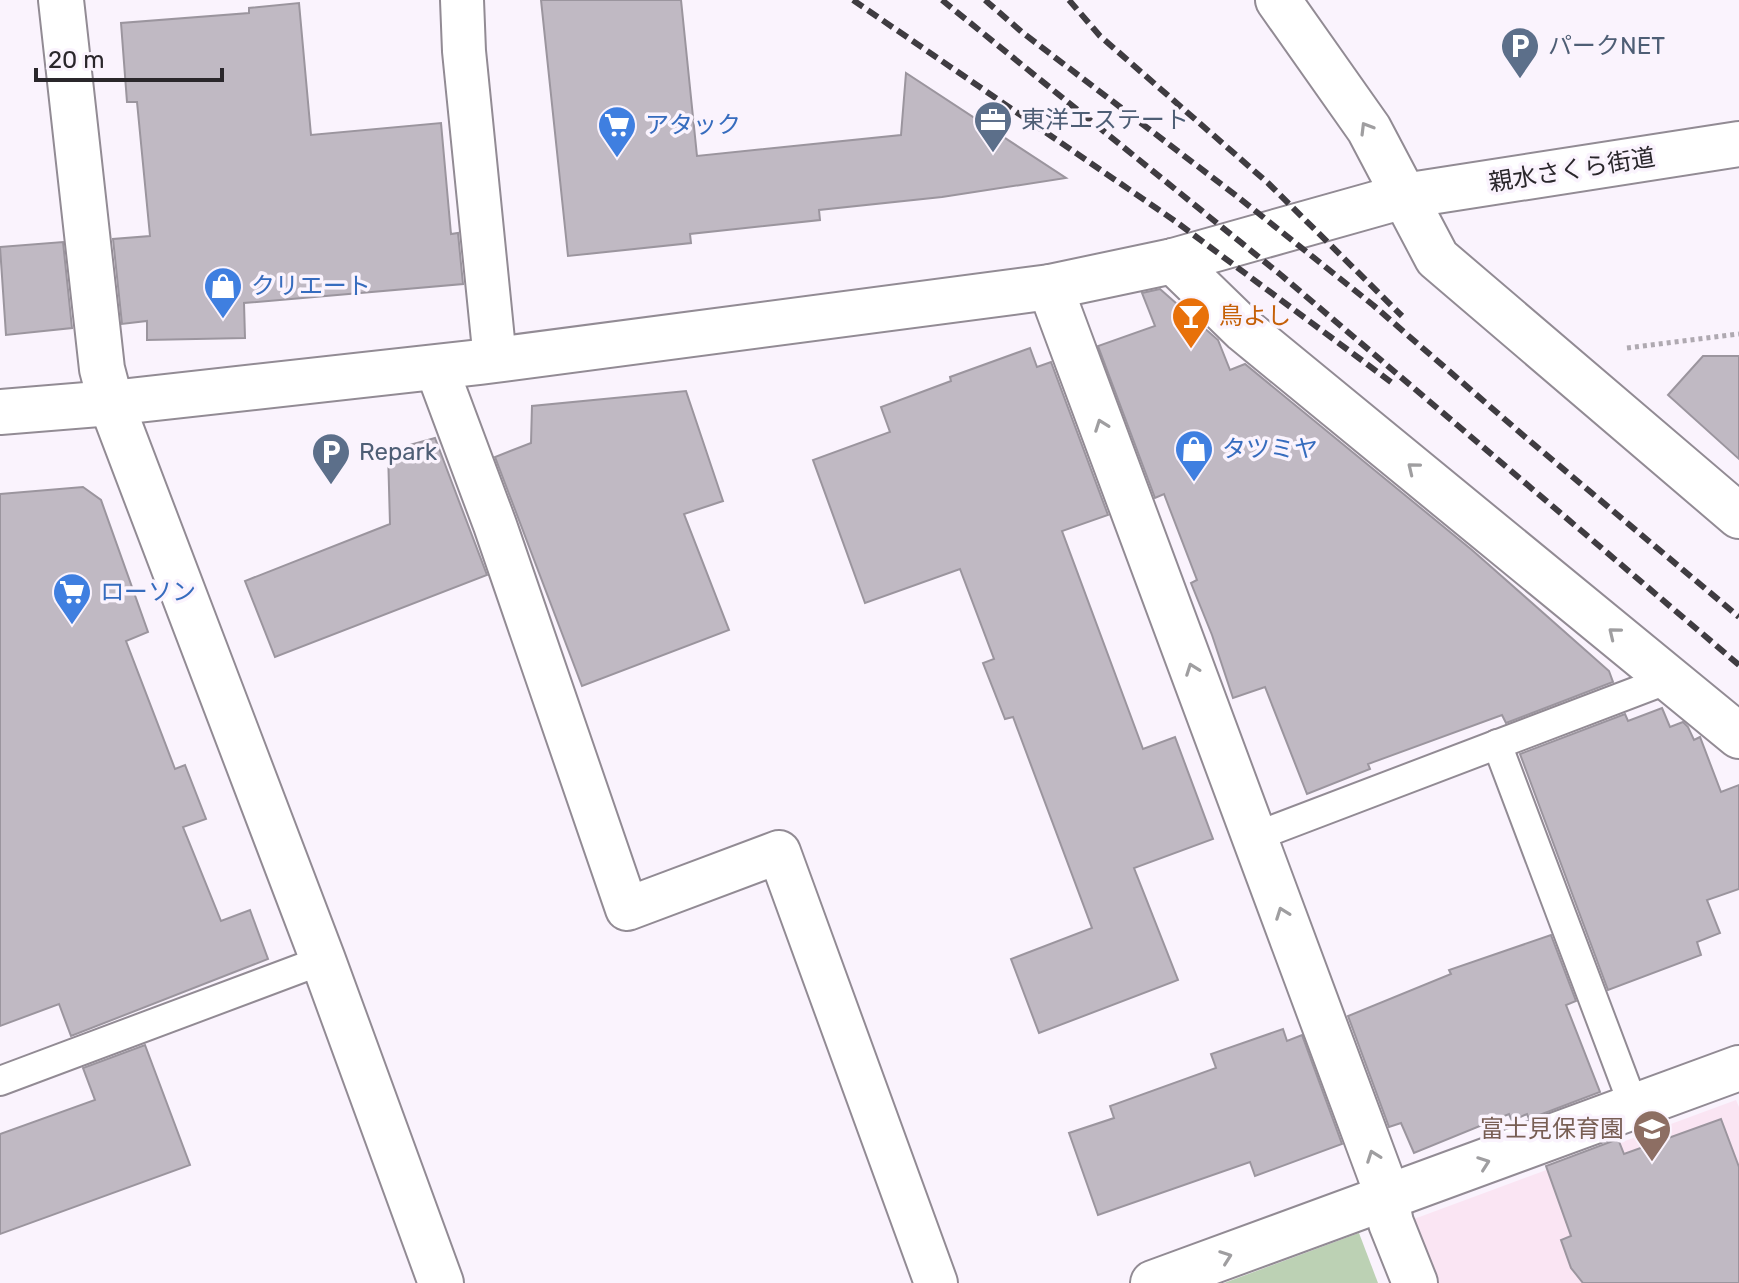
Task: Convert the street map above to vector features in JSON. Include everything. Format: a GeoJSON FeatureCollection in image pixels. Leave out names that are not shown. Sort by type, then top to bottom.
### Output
{"type":"FeatureCollection","features":[{"type":"Feature","properties":{"kind":"street"},"geometry":{"type":"LineString","coordinates":[[61,0],[102,369],[111,403],[323,960],[441,1283]]}},
{"type":"Feature","properties":{"kind":"street"},"geometry":{"type":"LineString","coordinates":[[462,0],[464,51],[495,360]]}},
{"type":"Feature","properties":{"kind":"street"},"geometry":{"type":"LineString","coordinates":[[1278,0],[1369,129],[1437,258],[1739,516]]}},
{"type":"Feature","properties":{"kind":"street","name":"親水さくら街道"},"geometry":{"type":"LineString","coordinates":[[0,412],[111,403],[495,360],[1050,287],[1173,261],[1404,196],[1739,144]]}},
{"type":"Feature","properties":{"kind":"street"},"geometry":{"type":"LineString","coordinates":[[1173,261],[1244,330],[1739,736]]}},
{"type":"Feature","properties":{"kind":"street"},"geometry":{"type":"LineString","coordinates":[[1050,287],[1382,1180],[1391,1223],[1415,1283]]}},
{"type":"Feature","properties":{"kind":"street"},"geometry":{"type":"LineString","coordinates":[[436,367],[495,525],[627,909],[779,852],[936,1283]]}},
{"type":"Feature","properties":{"kind":"street"},"geometry":{"type":"LineString","coordinates":[[1153,1283],[1739,1068]]}},
{"type":"Feature","properties":{"kind":"lane"},"geometry":{"type":"LineString","coordinates":[[1254,837],[1669,679]]}},
{"type":"Feature","properties":{"kind":"lane"},"geometry":{"type":"LineString","coordinates":[[1497,744],[1634,1107]]}},
{"type":"Feature","properties":{"kind":"lane"},"geometry":{"type":"LineString","coordinates":[[0,1081],[323,960]]}},
{"type":"Feature","properties":{"kind":"path"},"geometry":{"type":"LineString","coordinates":[[1551,358],[1739,334]]}},
{"type":"Feature","properties":{"kind":"shaded area","name":"富士見保育園"},"geometry":{"type":"Polygon","coordinates":[[[1736,1100],[1739,1107],[1739,1283],[1439,1283],[1414,1219],[1736,1100]]]}},
{"type":"Feature","properties":{"kind":"green space"},"geometry":{"type":"Polygon","coordinates":[[[1359,1233],[1378,1283],[1224,1283],[1359,1233]]]}},
{"type":"Feature","properties":{"kind":"building"},"geometry":{"type":"Polygon","coordinates":[[[541,0],[681,0],[697,156],[901,135],[906,73],[1066,178],[942,197],[819,210],[820,220],[690,234],[691,243],[568,256],[541,0]]]}},
{"type":"Feature","properties":{"kind":"building"},"geometry":{"type":"Polygon","coordinates":[[[299,3],[311,135],[441,123],[451,234],[458,233],[463,284],[244,303],[245,338],[147,340],[147,321],[122,324],[113,239],[150,236],[137,102],[127,102],[121,23],[249,13],[249,8],[299,3]]]}},
{"type":"Feature","properties":{"kind":"building"},"geometry":{"type":"Polygon","coordinates":[[[63,242],[72,328],[6,335],[0,247],[63,242]]]}},
{"type":"Feature","properties":{"kind":"building"},"geometry":{"type":"Polygon","coordinates":[[[1160,289],[1218,340],[1230,370],[1245,364],[1472,550],[1609,671],[1613,682],[1506,723],[1502,715],[1368,764],[1370,769],[1307,794],[1265,687],[1233,698],[1191,583],[1197,580],[1164,494],[1155,498],[1098,346],[1155,326],[1142,293],[1160,289]]]}},
{"type":"Feature","properties":{"kind":"building"},"geometry":{"type":"Polygon","coordinates":[[[1030,348],[1037,367],[1051,362],[1108,515],[1062,531],[1143,749],[1175,737],[1213,839],[1134,868],[1178,980],[1039,1033],[1011,959],[1092,928],[1013,717],[1005,719],[983,663],[994,659],[960,569],[865,603],[813,460],[890,432],[881,407],[951,381],[950,377],[1030,348]]]}},
{"type":"Feature","properties":{"kind":"building"},"geometry":{"type":"Polygon","coordinates":[[[1703,356],[1739,356],[1739,459],[1668,395],[1703,356]]]}},
{"type":"Feature","properties":{"kind":"building"},"geometry":{"type":"Polygon","coordinates":[[[686,391],[723,501],[684,514],[729,630],[582,686],[495,457],[531,443],[532,406],[686,391]]]}},
{"type":"Feature","properties":{"kind":"building"},"geometry":{"type":"Polygon","coordinates":[[[435,438],[487,575],[275,657],[245,581],[390,524],[388,451],[435,438]]]}},
{"type":"Feature","properties":{"kind":"building"},"geometry":{"type":"Polygon","coordinates":[[[83,487],[101,500],[148,632],[126,641],[175,769],[185,765],[206,819],[183,827],[221,921],[250,910],[268,959],[71,1036],[59,1004],[0,1026],[0,494],[83,487]]]}},
{"type":"Feature","properties":{"kind":"building"},"geometry":{"type":"Polygon","coordinates":[[[1662,708],[1670,727],[1683,722],[1694,740],[1700,737],[1721,792],[1739,785],[1739,889],[1707,900],[1720,933],[1697,942],[1701,955],[1608,990],[1520,754],[1625,714],[1628,721],[1662,708]]]}},
{"type":"Feature","properties":{"kind":"building"},"geometry":{"type":"Polygon","coordinates":[[[1551,935],[1576,1001],[1566,1005],[1600,1092],[1529,1119],[1527,1114],[1512,1121],[1509,1114],[1414,1153],[1401,1123],[1389,1127],[1348,1016],[1451,974],[1449,970],[1551,935]]]}},
{"type":"Feature","properties":{"kind":"building"},"geometry":{"type":"Polygon","coordinates":[[[1283,1029],[1287,1041],[1302,1035],[1342,1144],[1255,1176],[1250,1162],[1098,1215],[1069,1133],[1114,1118],[1110,1106],[1216,1068],[1211,1054],[1283,1029]]]}},
{"type":"Feature","properties":{"kind":"building"},"geometry":{"type":"Polygon","coordinates":[[[145,1045],[190,1165],[0,1234],[0,1134],[95,1100],[83,1068],[145,1045]]]}},
{"type":"Feature","properties":{"kind":"building","name":"富士見保育園"},"geometry":{"type":"Polygon","coordinates":[[[1721,1119],[1739,1167],[1739,1283],[1583,1283],[1571,1268],[1561,1240],[1571,1236],[1546,1166],[1618,1139],[1624,1154],[1721,1119]]]}},
{"type":"Feature","properties":{"kind":"railway"},"geometry":{"type":"LineString","coordinates":[[853,0],[1175,221],[1395,385]]}},
{"type":"Feature","properties":{"kind":"railway"},"geometry":{"type":"LineString","coordinates":[[942,0],[1281,275],[1739,665]]}},
{"type":"Feature","properties":{"kind":"railway"},"geometry":{"type":"LineString","coordinates":[[985,0],[1023,33],[1238,197],[1373,305],[1739,617]]}},
{"type":"Feature","properties":{"kind":"railway"},"geometry":{"type":"LineString","coordinates":[[1069,0],[1100,36],[1268,183],[1402,316]]}},
{"type":"Feature","properties":{"kind":"place","name":"パークNET"},"geometry":{"type":"Point","coordinates":[1520,80]}},
{"type":"Feature","properties":{"kind":"place","name":"東洋エステート"},"geometry":{"type":"Point","coordinates":[993,154]}},
{"type":"Feature","properties":{"kind":"place","name":"アタック"},"geometry":{"type":"Point","coordinates":[617,159]}},
{"type":"Feature","properties":{"kind":"place","name":"クリエート"},"geometry":{"type":"Point","coordinates":[223,320]}},
{"type":"Feature","properties":{"kind":"place","name":"鳥よし"},"geometry":{"type":"Point","coordinates":[1191,350]}},
{"type":"Feature","properties":{"kind":"place","name":"タツミヤ"},"geometry":{"type":"Point","coordinates":[1194,483]}},
{"type":"Feature","properties":{"kind":"place","name":"Repark"},"geometry":{"type":"Point","coordinates":[331,486]}},
{"type":"Feature","properties":{"kind":"place","name":"ローソン"},"geometry":{"type":"Point","coordinates":[72,626]}},
{"type":"Feature","properties":{"kind":"place","name":"富士見保育園"},"geometry":{"type":"Point","coordinates":[1652,1163]}}]}
